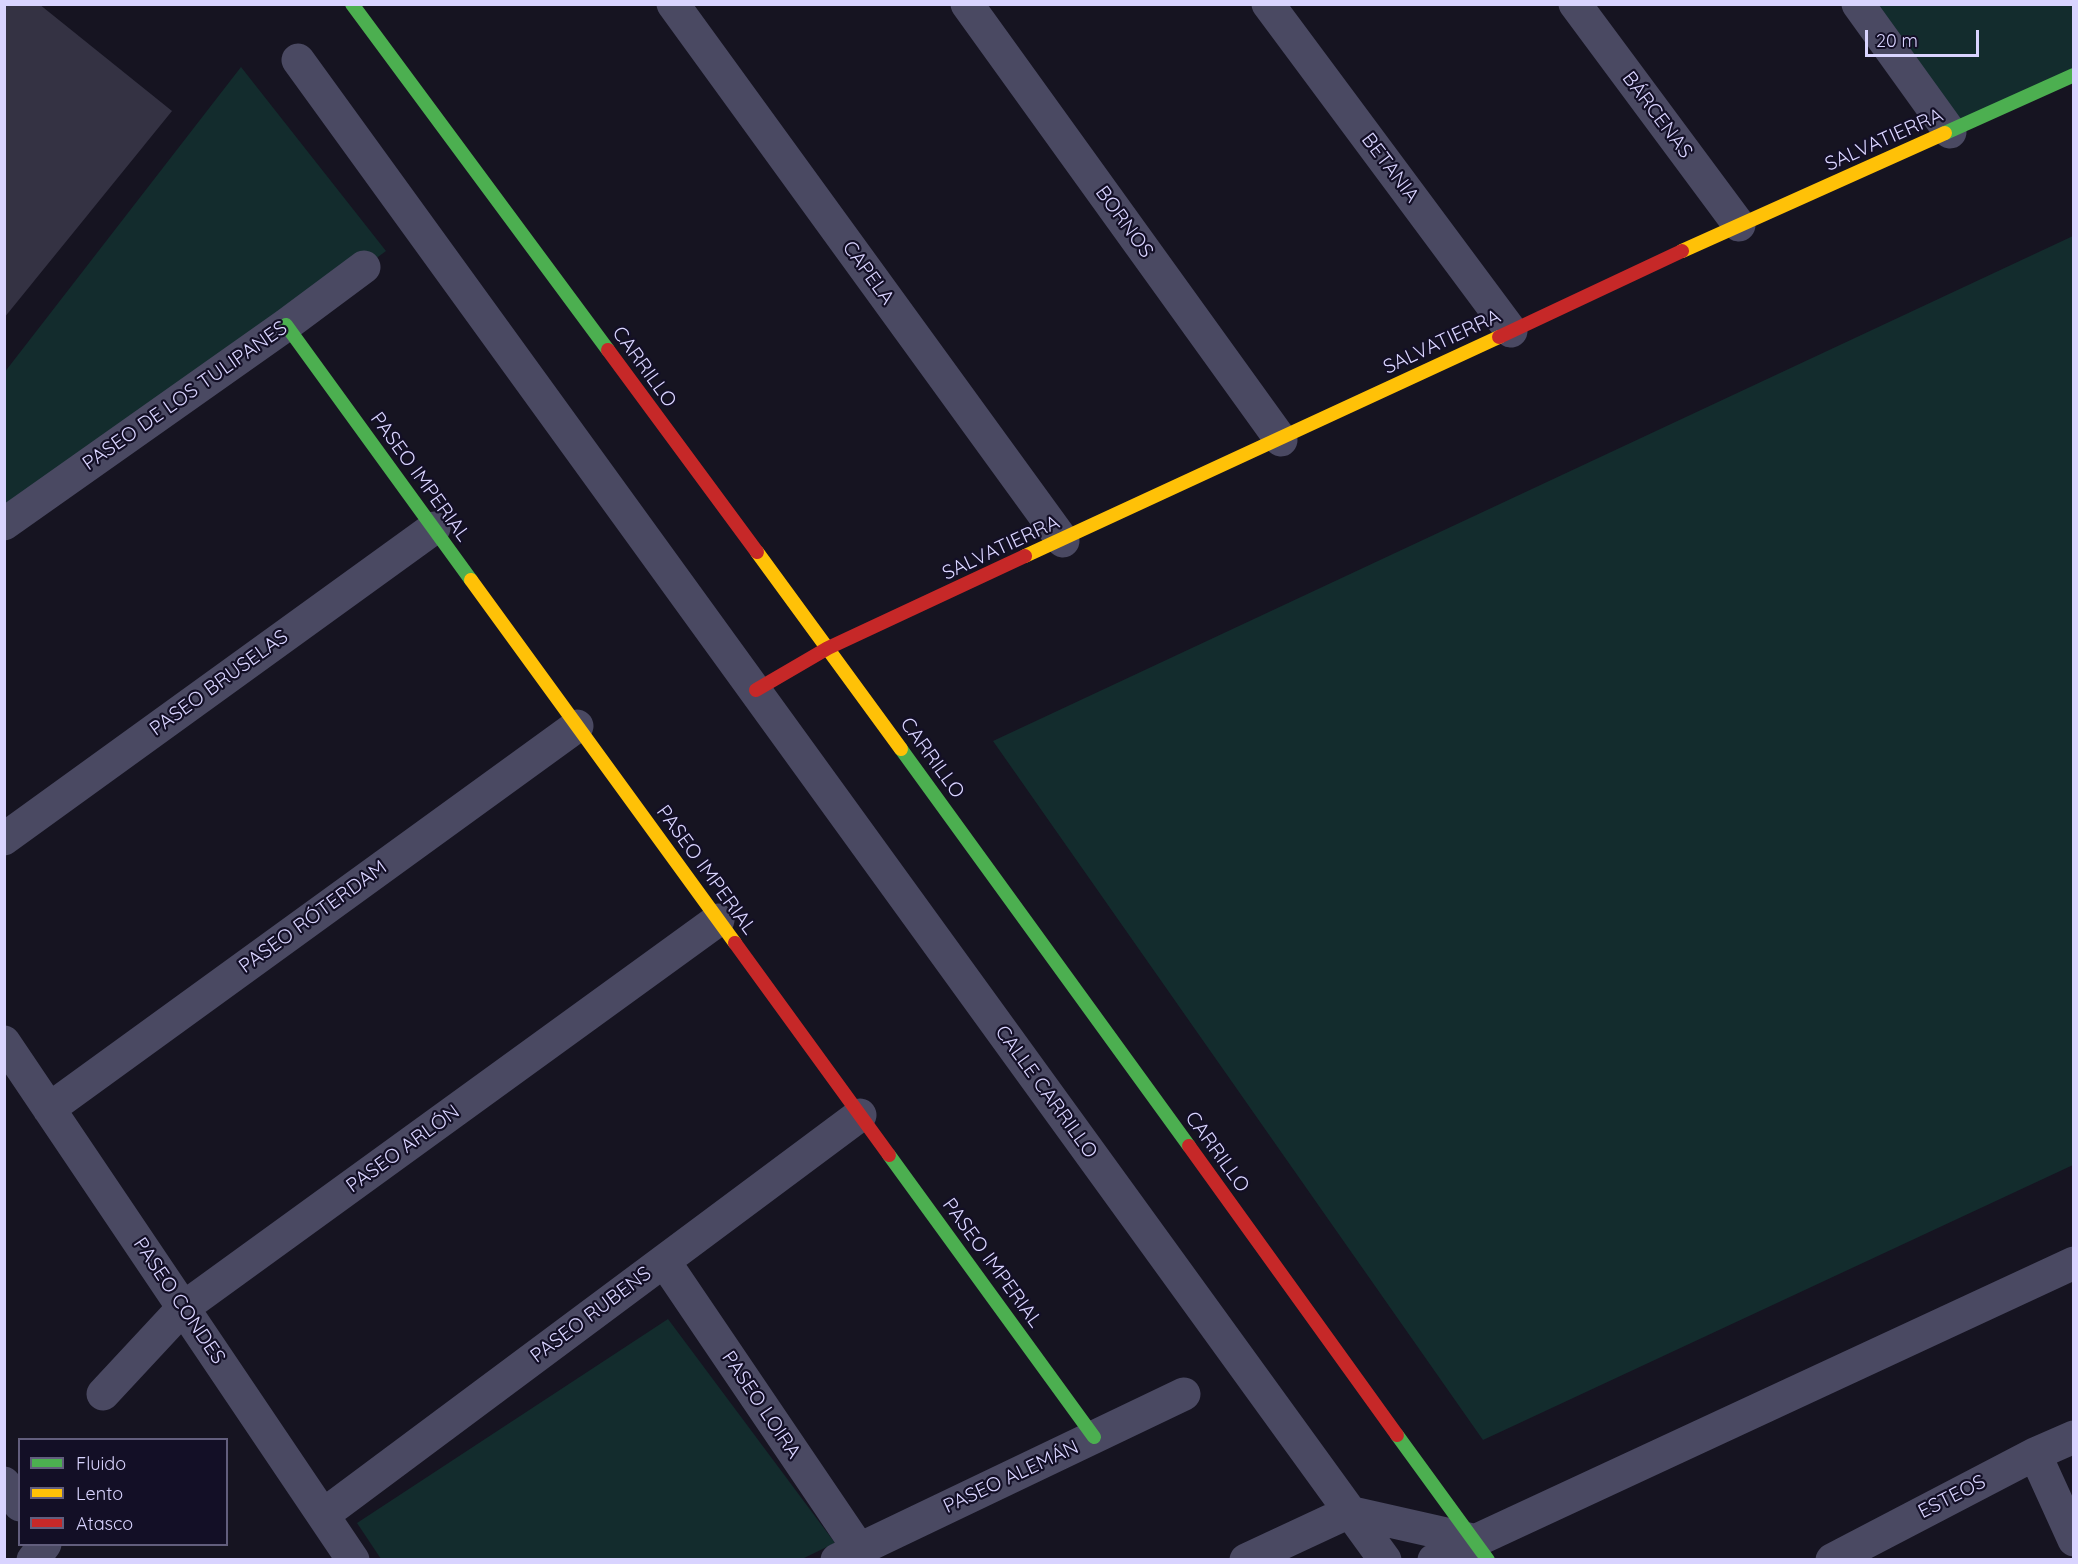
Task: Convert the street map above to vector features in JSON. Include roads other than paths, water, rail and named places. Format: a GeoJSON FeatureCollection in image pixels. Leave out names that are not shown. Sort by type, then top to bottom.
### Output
{"type":"FeatureCollection","features":[{"type":"Feature","properties":{"kind":"street","name":"CARRILLO"},"geometry":{"type":"LineString","coordinates":[[352,4],[828,648],[1481,1550]]}},
{"type":"Feature","properties":{"kind":"street","name":"CAPELA"},"geometry":{"type":"LineString","coordinates":[[673,4],[1064,541]]}},
{"type":"Feature","properties":{"kind":"street","name":"BORNOS"},"geometry":{"type":"LineString","coordinates":[[967,4],[1281,440]]}},
{"type":"Feature","properties":{"kind":"street","name":"BETANIA"},"geometry":{"type":"LineString","coordinates":[[1269,4],[1511,331]]}},
{"type":"Feature","properties":{"kind":"street","name":"BÁRCENAS"},"geometry":{"type":"LineString","coordinates":[[1575,4],[1738,225]]}},
{"type":"Feature","properties":{"kind":"street"},"geometry":{"type":"LineString","coordinates":[[1858,4],[1950,132]]}},
{"type":"Feature","properties":{"kind":"street","name":"CALLE CARRILLO"},"geometry":{"type":"LineString","coordinates":[[298,60],[1385,1560]]}},
{"type":"Feature","properties":{"kind":"street","name":"SALVATIERRA"},"geometry":{"type":"LineString","coordinates":[[828,648],[1064,541],[1738,225],[2073,75]]}},
{"type":"Feature","properties":{"kind":"street","name":"PASEO DE LOS TULIPANES"},"geometry":{"type":"LineString","coordinates":[[4,524],[286,325],[364,267]]}},
{"type":"Feature","properties":{"kind":"street","name":"PASEO IMPERIAL"},"geometry":{"type":"LineString","coordinates":[[286,325],[1094,1437]]}},
{"type":"Feature","properties":{"kind":"street","name":"PASEO BRUSELAS"},"geometry":{"type":"LineString","coordinates":[[4,838],[434,528]]}},
{"type":"Feature","properties":{"kind":"street"},"geometry":{"type":"LineString","coordinates":[[756,690],[828,648]]}},
{"type":"Feature","properties":{"kind":"street","name":"PASEO RÓTERDAM"},"geometry":{"type":"LineString","coordinates":[[49,1109],[578,726]]}},
{"type":"Feature","properties":{"kind":"street","name":"PASEO ARLÓN"},"geometry":{"type":"LineString","coordinates":[[103,1394],[183,1308],[718,920]]}},
{"type":"Feature","properties":{"kind":"street","name":"PASEO CONDES"},"geometry":{"type":"LineString","coordinates":[[4,1042],[353,1560]]}},
{"type":"Feature","properties":{"kind":"street","name":"PASEO RUBENS"},"geometry":{"type":"LineString","coordinates":[[323,1515],[860,1115]]}},
{"type":"Feature","properties":{"kind":"street","name":"PASEO LOIRA"},"geometry":{"type":"LineString","coordinates":[[664,1261],[848,1554]]}},
{"type":"Feature","properties":{"kind":"street"},"geometry":{"type":"LineString","coordinates":[[1434,1560],[1481,1550],[2073,1263]]}},
{"type":"Feature","properties":{"kind":"street","name":"PASEO ALEMÁN"},"geometry":{"type":"LineString","coordinates":[[848,1554],[1184,1394]]}},
{"type":"Feature","properties":{"kind":"street","name":"ESTEOS"},"geometry":{"type":"LineString","coordinates":[[1832,1560],[2035,1454],[2073,1437]]}},
{"type":"Feature","properties":{"kind":"street"},"geometry":{"type":"LineString","coordinates":[[2035,1454],[2073,1540]]}},
{"type":"Feature","properties":{"kind":"street"},"geometry":{"type":"LineString","coordinates":[[4,1483],[18,1502]]}},
{"type":"Feature","properties":{"kind":"street"},"geometry":{"type":"LineString","coordinates":[[1246,1560],[1349,1512],[1481,1550]]}},
{"type":"Feature","properties":{"kind":"street"},"geometry":{"type":"LineString","coordinates":[[33,1560],[44,1546]]}},
{"type":"Feature","properties":{"kind":"street"},"geometry":{"type":"LineString","coordinates":[[46,1546],[56,1560]]}}]}
